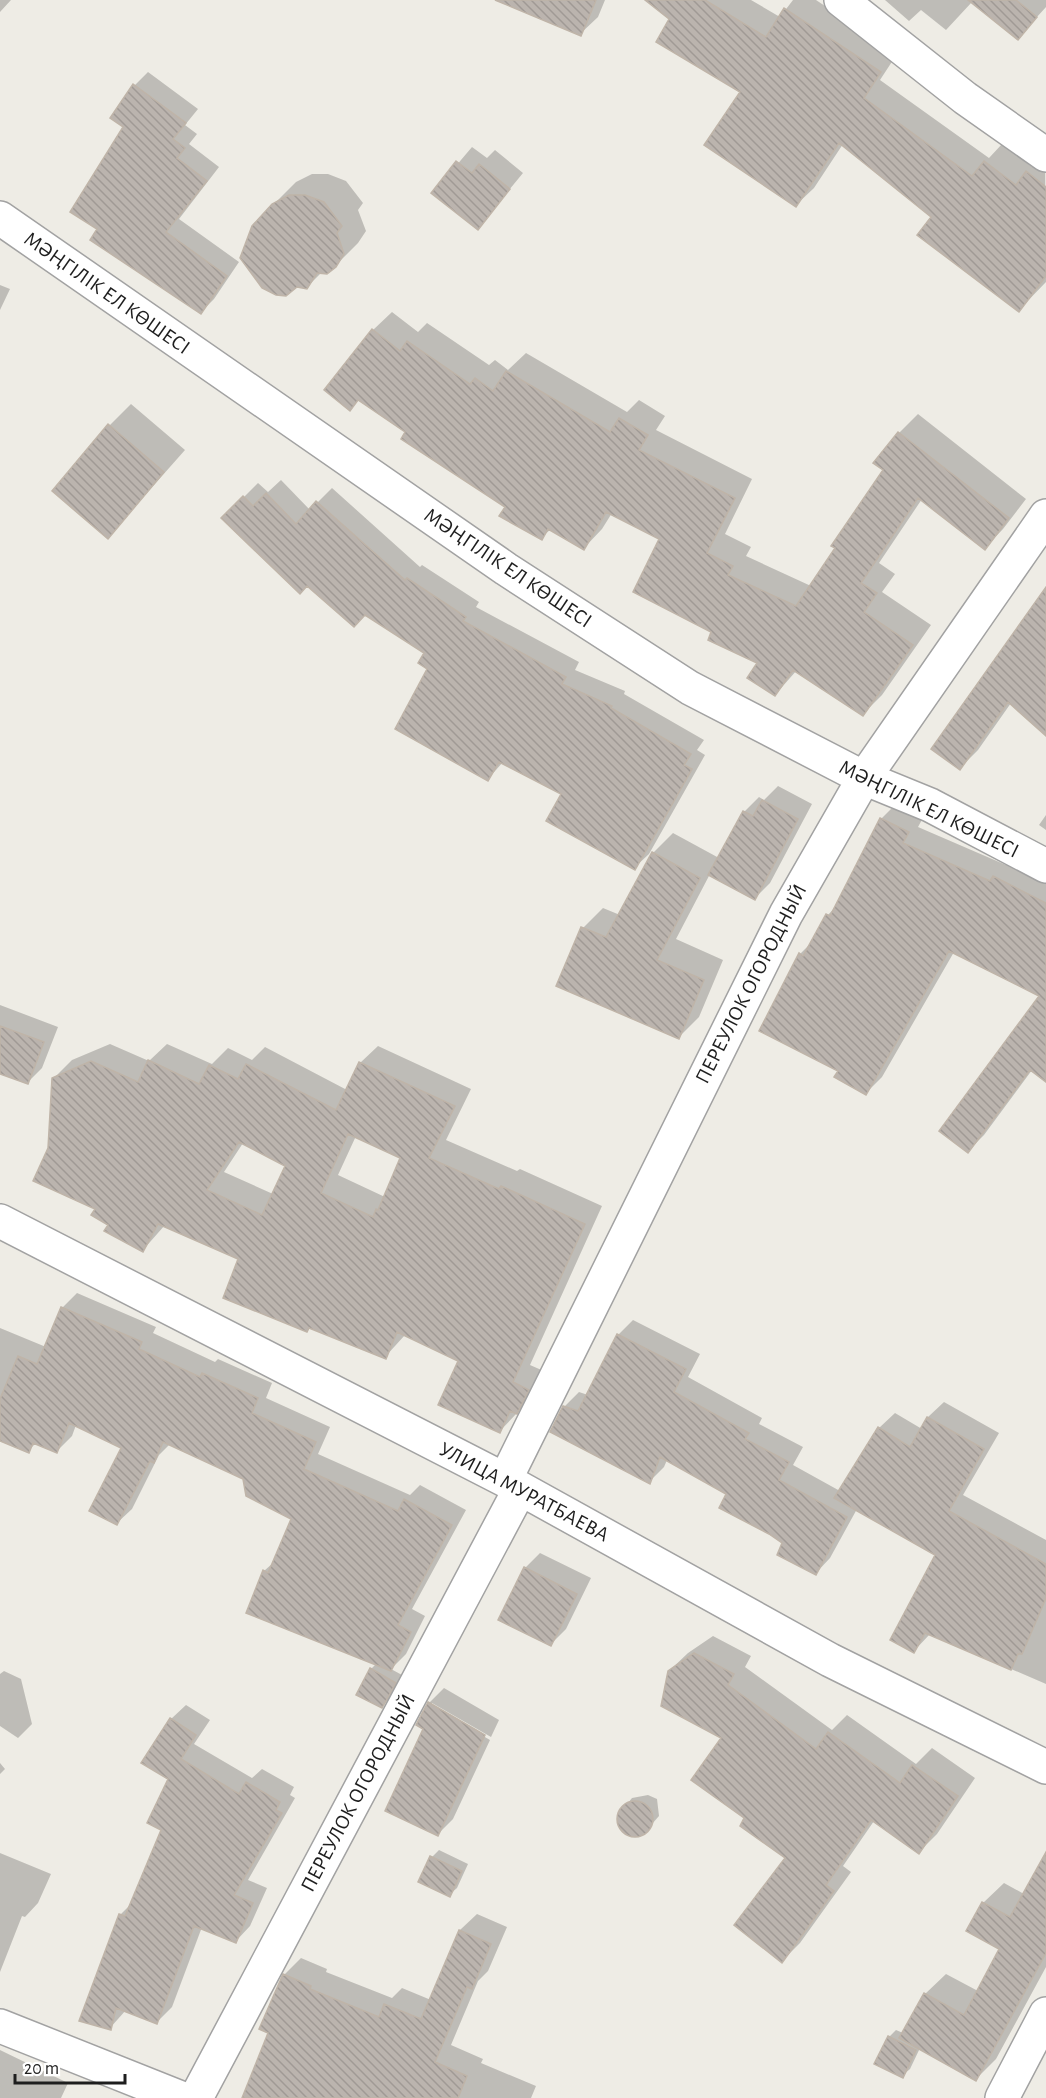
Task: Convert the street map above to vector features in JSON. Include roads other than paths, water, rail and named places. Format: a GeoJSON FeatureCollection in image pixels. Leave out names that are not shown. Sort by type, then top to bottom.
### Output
{"type":"FeatureCollection","features":[{"type":"Feature","properties":{"kind":"street"},"geometry":{"type":"LineString","coordinates":[[840,0],[965,98],[1046,155]]}},
{"type":"Feature","properties":{"kind":"street","name":"МӘҢГІЛІК ЕЛ КӨШЕСІ"},"geometry":{"type":"LineString","coordinates":[[0,218],[526,582],[690,688],[864,778],[930,804],[1046,866]]}},
{"type":"Feature","properties":{"kind":"street","name":"ПЕРЕУЛОК ОГОРОДНЫЙ"},"geometry":{"type":"LineString","coordinates":[[196,2098],[513,1485],[786,914],[864,778],[1046,516]]}},
{"type":"Feature","properties":{"kind":"street","name":"УЛИЦА МУРАТБАЕВА"},"geometry":{"type":"LineString","coordinates":[[0,1221],[513,1485],[830,1660],[1046,1767]]}},
{"type":"Feature","properties":{"kind":"street"},"geometry":{"type":"LineString","coordinates":[[1002,2098],[1046,2014]]}},
{"type":"Feature","properties":{"kind":"street"},"geometry":{"type":"LineString","coordinates":[[0,2026],[181,2098]]}}]}
